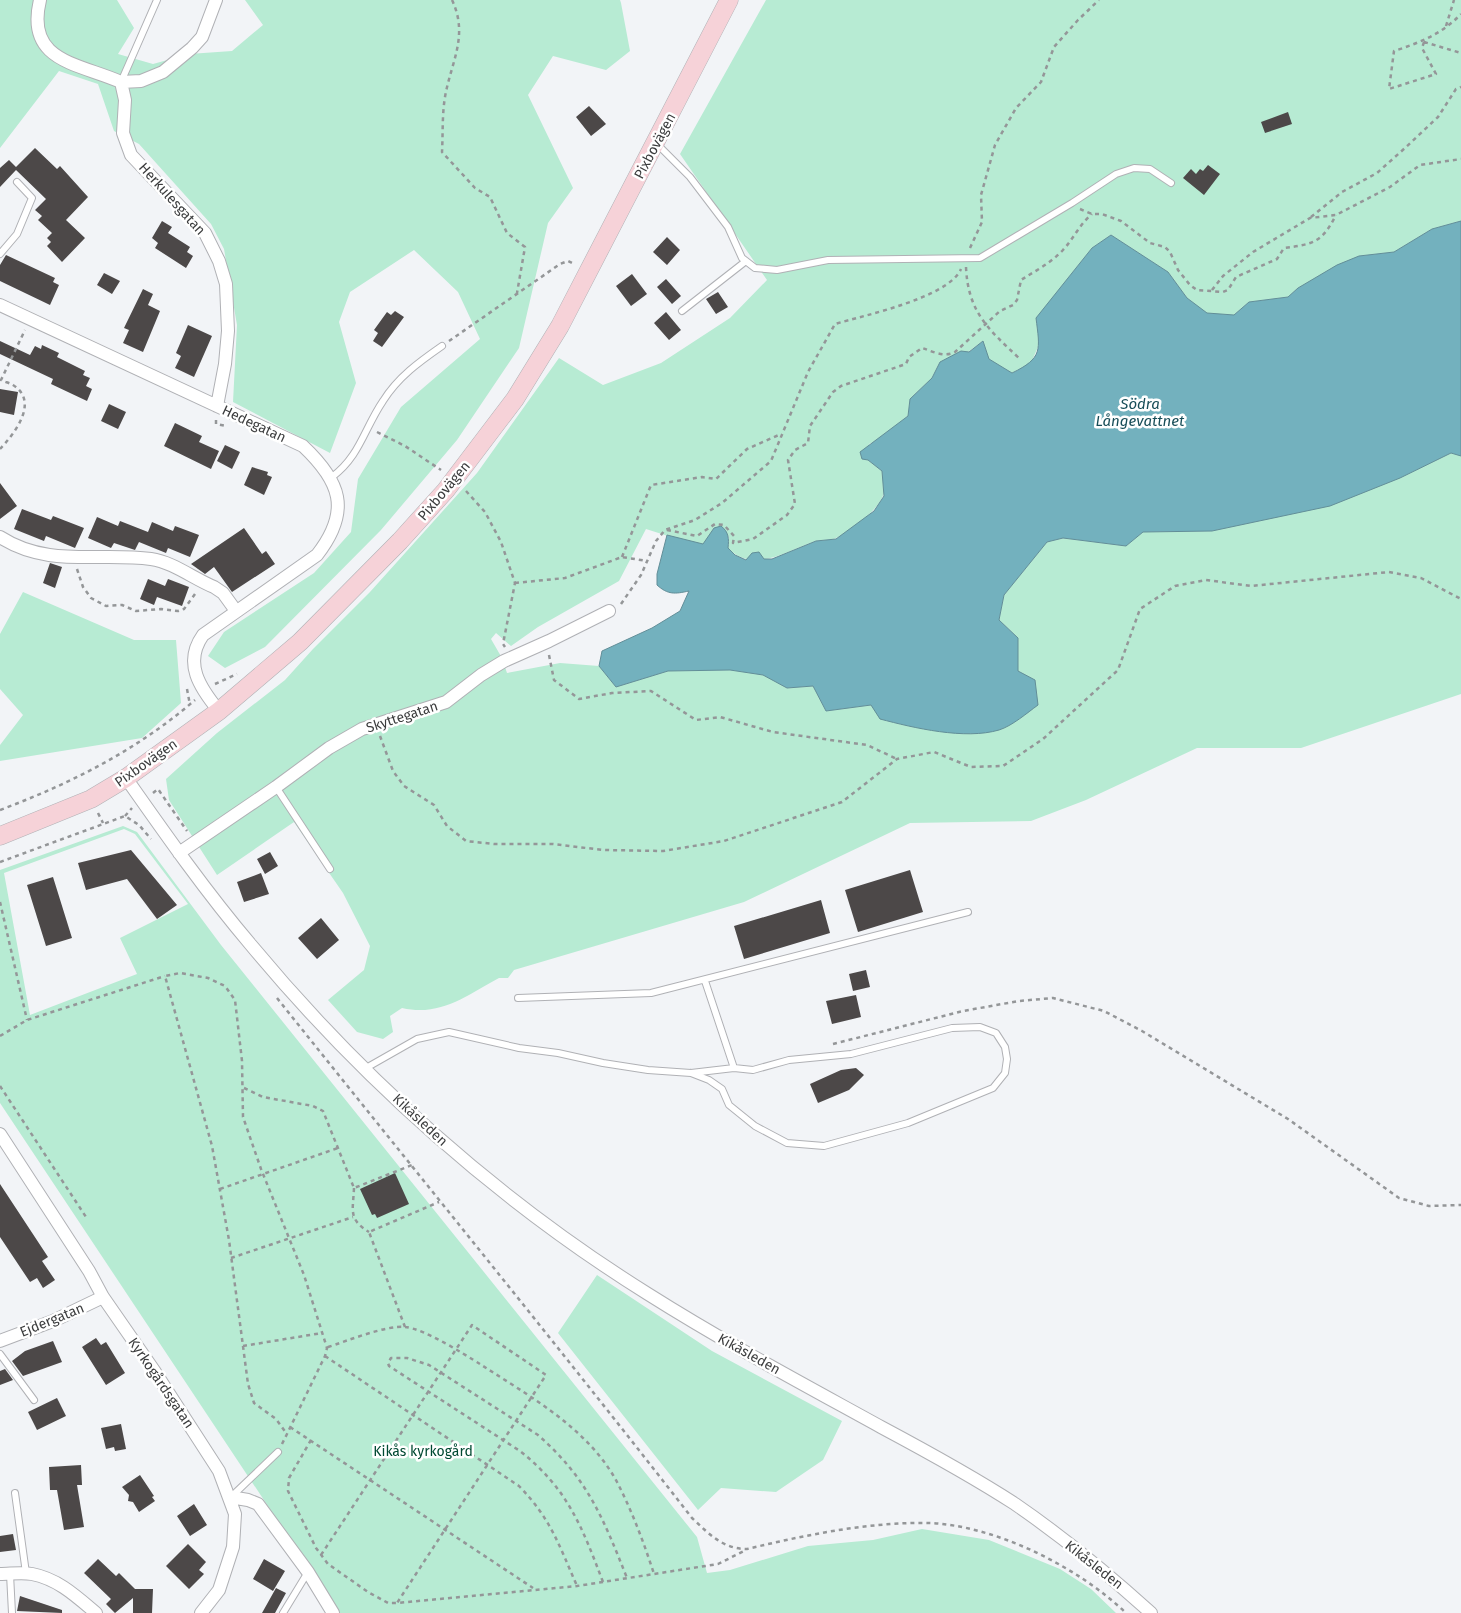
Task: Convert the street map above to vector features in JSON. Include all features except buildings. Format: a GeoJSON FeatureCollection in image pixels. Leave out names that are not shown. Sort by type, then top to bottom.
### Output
{"type":"FeatureCollection","features":[{"type":"Feature","properties":{"kind":"street"},"geometry":{"type":"LineString","coordinates":[[40,0],[37,29],[45,48],[62,60],[121,82],[141,81],[163,72],[192,48],[202,38],[216,0]]}},
{"type":"Feature","properties":{"kind":"street","name":"Pixbovägen"},"geometry":{"type":"LineString","coordinates":[[0,836],[91,799],[126,778],[219,712],[300,642],[400,541],[446,490],[487,438],[560,326],[729,0]]}},
{"type":"Feature","properties":{"kind":"street","name":"Herkulesgatan"},"geometry":{"type":"LineString","coordinates":[[121,82],[125,100],[123,133],[131,155],[205,233],[219,261],[226,284],[228,330],[225,364],[217,406]]}},
{"type":"Feature","properties":{"kind":"street","name":"Hedegatan"},"geometry":{"type":"LineString","coordinates":[[0,305],[303,446],[332,477]]}},
{"type":"Feature","properties":{"kind":"street"},"geometry":{"type":"LineString","coordinates":[[219,712],[199,686],[193,657],[196,645],[203,635],[317,555],[329,540],[334,527],[338,504],[332,477]]}},
{"type":"Feature","properties":{"kind":"street"},"geometry":{"type":"LineString","coordinates":[[0,536],[40,553],[73,558],[152,559],[223,593],[236,611]]}},
{"type":"Feature","properties":{"kind":"street","name":"Skyttegatan"},"geometry":{"type":"LineString","coordinates":[[179,853],[276,787],[328,748],[362,729],[446,702],[481,675],[512,657],[550,641],[609,611]]}},
{"type":"Feature","properties":{"kind":"street","name":"Kikåsleden"},"geometry":{"type":"LineString","coordinates":[[126,778],[179,853],[257,952],[291,991],[366,1068],[445,1143],[594,1260],[726,1342],[950,1464],[1015,1504],[1084,1557],[1151,1613]]}},
{"type":"Feature","properties":{"kind":"street","name":"Kyrkogårdsgatan"},"geometry":{"type":"LineString","coordinates":[[0,1134],[103,1297],[155,1372],[219,1471],[235,1514],[233,1547],[219,1590],[201,1613]]}},
{"type":"Feature","properties":{"kind":"street","name":"Ejdergatan"},"geometry":{"type":"LineString","coordinates":[[0,1341],[53,1321],[103,1297]]}},
{"type":"Feature","properties":{"kind":"street"},"geometry":{"type":"LineString","coordinates":[[230,1498],[248,1500],[258,1504],[308,1572],[333,1613]]}},
{"type":"Feature","properties":{"kind":"street"},"geometry":{"type":"LineString","coordinates":[[5,1574],[26,1573],[50,1579],[67,1589],[96,1613]]}},
{"type":"Feature","properties":{"kind":"lane"},"geometry":{"type":"LineString","coordinates":[[121,82],[157,0]]}},
{"type":"Feature","properties":{"kind":"lane"},"geometry":{"type":"LineString","coordinates":[[656,143],[696,184],[728,227],[736,247],[746,261],[756,268],[777,270],[828,260],[980,258],[1072,203],[1116,174],[1134,168],[1150,169],[1171,183]]}},
{"type":"Feature","properties":{"kind":"lane"},"geometry":{"type":"LineString","coordinates":[[0,254],[17,234],[32,198],[18,182]]}},
{"type":"Feature","properties":{"kind":"lane"},"geometry":{"type":"LineString","coordinates":[[682,311],[746,261]]}},
{"type":"Feature","properties":{"kind":"lane"},"geometry":{"type":"LineString","coordinates":[[332,477],[346,466],[353,457],[367,427],[383,400],[407,371],[442,346]]}},
{"type":"Feature","properties":{"kind":"lane"},"geometry":{"type":"LineString","coordinates":[[276,787],[330,869]]}},
{"type":"Feature","properties":{"kind":"lane"},"geometry":{"type":"LineString","coordinates":[[518,998],[651,993],[705,981],[938,918],[968,912]]}},
{"type":"Feature","properties":{"kind":"lane"},"geometry":{"type":"LineString","coordinates":[[705,981],[734,1068]]}},
{"type":"Feature","properties":{"kind":"lane"},"geometry":{"type":"LineString","coordinates":[[366,1068],[417,1039],[449,1032],[519,1048],[558,1053],[603,1063],[648,1070],[692,1073],[734,1068],[753,1070],[789,1060],[850,1054],[952,1028],[980,1027],[996,1033],[1005,1047],[1007,1059],[1005,1073],[993,1088],[908,1123],[824,1146],[787,1143],[755,1126],[730,1105],[722,1089],[709,1080],[692,1073]]}},
{"type":"Feature","properties":{"kind":"lane"},"geometry":{"type":"LineString","coordinates":[[0,1354],[34,1400]]}},
{"type":"Feature","properties":{"kind":"lane"},"geometry":{"type":"LineString","coordinates":[[230,1498],[278,1452]]}},
{"type":"Feature","properties":{"kind":"lane"},"geometry":{"type":"LineString","coordinates":[[16,1493],[26,1573]]}},
{"type":"Feature","properties":{"kind":"lane"},"geometry":{"type":"LineString","coordinates":[[284,1613],[308,1572]]}},
{"type":"Feature","properties":{"kind":"lane"},"geometry":{"type":"LineString","coordinates":[[5,1574],[12,1613]]}},
{"type":"Feature","properties":{"kind":"path"},"geometry":{"type":"LineString","coordinates":[[452,0],[460,16],[460,24],[454,68],[445,97],[442,152],[475,188],[490,197],[507,233],[525,247],[517,293]]}},
{"type":"Feature","properties":{"kind":"path"},"geometry":{"type":"LineString","coordinates":[[609,611],[624,602],[656,541],[665,530],[695,520],[722,504],[771,461],[808,372],[835,324],[916,301],[958,275],[982,222],[981,195],[995,145],[1016,108],[1041,82],[1054,46],[1099,0]]}},
{"type":"Feature","properties":{"kind":"path"},"geometry":{"type":"LineString","coordinates":[[1446,27],[1454,0]]}},
{"type":"Feature","properties":{"kind":"path"},"geometry":{"type":"LineString","coordinates":[[1424,42],[1422,48],[1436,74],[1389,89],[1394,51],[1424,42],[1461,14]]}},
{"type":"Feature","properties":{"kind":"path"},"geometry":{"type":"LineString","coordinates":[[1424,42],[1461,53]]}},
{"type":"Feature","properties":{"kind":"path"},"geometry":{"type":"LineString","coordinates":[[1212,290],[1223,276],[1253,252],[1310,218],[1342,192],[1377,173],[1438,117],[1456,90],[1461,86]]}},
{"type":"Feature","properties":{"kind":"path"},"geometry":{"type":"LineString","coordinates":[[1310,218],[1336,214],[1390,187],[1420,165],[1461,159]]}},
{"type":"Feature","properties":{"kind":"path"},"geometry":{"type":"LineString","coordinates":[[665,530],[697,536],[715,524],[724,525],[734,536],[734,542],[753,540],[787,515],[795,504],[788,460],[795,450],[808,444],[810,426],[833,392],[841,386],[906,364],[909,357],[922,348],[950,355],[974,332],[987,325],[1000,311],[1014,305],[1017,300],[1021,280],[1050,262],[1063,250],[1080,224],[1092,214],[1102,214],[1121,221],[1150,243],[1165,247],[1190,285],[1197,290],[1223,292],[1228,290],[1236,277],[1277,259],[1284,248],[1303,246],[1325,236],[1336,214]]}},
{"type":"Feature","properties":{"kind":"path"},"geometry":{"type":"LineString","coordinates":[[965,258],[967,290],[979,315],[1020,359]]}},
{"type":"Feature","properties":{"kind":"path"},"geometry":{"type":"LineString","coordinates":[[442,346],[560,264],[568,261],[574,262],[571,269]]}},
{"type":"Feature","properties":{"kind":"path"},"geometry":{"type":"LineString","coordinates":[[0,449],[18,429],[22,418],[23,405],[22,396],[13,385],[1,380],[30,319]]}},
{"type":"Feature","properties":{"kind":"path"},"geometry":{"type":"LineString","coordinates":[[217,406],[216,424],[234,428]]}},
{"type":"Feature","properties":{"kind":"path"},"geometry":{"type":"LineString","coordinates":[[367,427],[405,446],[443,472]]}},
{"type":"Feature","properties":{"kind":"path"},"geometry":{"type":"LineString","coordinates":[[622,557],[651,485],[702,477],[716,479],[747,449],[782,434]]}},
{"type":"Feature","properties":{"kind":"path"},"geometry":{"type":"LineString","coordinates":[[465,489],[484,512],[501,542],[515,583],[503,644],[512,657]]}},
{"type":"Feature","properties":{"kind":"path"},"geometry":{"type":"LineString","coordinates":[[515,583],[565,578],[622,557],[647,561]]}},
{"type":"Feature","properties":{"kind":"path"},"geometry":{"type":"LineString","coordinates":[[73,558],[83,588],[91,598],[106,606],[122,605],[136,612],[161,609],[178,612],[184,609],[203,582]]}},
{"type":"Feature","properties":{"kind":"path"},"geometry":{"type":"LineString","coordinates":[[378,725],[393,771],[404,786],[434,805],[447,826],[466,840],[494,844],[553,844],[603,850],[663,851],[724,841],[842,802],[897,759],[934,752],[971,767],[1003,766],[1043,739],[1118,670],[1140,609],[1175,586],[1206,580],[1251,586],[1388,572],[1421,578],[1461,599]]}},
{"type":"Feature","properties":{"kind":"path"},"geometry":{"type":"LineString","coordinates":[[550,641],[549,659],[554,680],[579,699],[612,693],[651,691],[696,720],[720,717],[773,732],[867,745],[897,759]]}},
{"type":"Feature","properties":{"kind":"path"},"geometry":{"type":"LineString","coordinates":[[0,810],[40,796],[103,765],[138,744],[190,705],[218,681],[243,672]]}},
{"type":"Feature","properties":{"kind":"path"},"geometry":{"type":"LineString","coordinates":[[186,687],[190,705]]}},
{"type":"Feature","properties":{"kind":"path"},"geometry":{"type":"LineString","coordinates":[[0,862],[125,816],[140,825],[152,840]]}},
{"type":"Feature","properties":{"kind":"path"},"geometry":{"type":"LineString","coordinates":[[0,902],[27,1020]]}},
{"type":"Feature","properties":{"kind":"path"},"geometry":{"type":"LineString","coordinates":[[0,1035],[27,1020],[165,976],[180,973],[208,978],[225,986],[234,1000],[244,1088],[243,1117],[262,1174],[289,1240],[327,1348],[325,1356],[278,1452]]}},
{"type":"Feature","properties":{"kind":"path"},"geometry":{"type":"LineString","coordinates":[[165,976],[203,1107],[220,1189],[248,1384],[254,1403],[276,1419],[287,1434]]}},
{"type":"Feature","properties":{"kind":"path"},"geometry":{"type":"LineString","coordinates":[[275,996],[412,1165],[439,1202],[692,1518],[723,1544],[735,1549],[747,1549],[835,1530],[930,1523],[982,1532],[1040,1555],[1084,1578],[1126,1613]]}},
{"type":"Feature","properties":{"kind":"path"},"geometry":{"type":"LineString","coordinates":[[830,1044],[962,1010],[1019,1001],[1053,998],[1104,1011],[1142,1031],[1288,1120],[1399,1198],[1429,1206],[1461,1205]]}},
{"type":"Feature","properties":{"kind":"path"},"geometry":{"type":"LineString","coordinates":[[0,1086],[86,1217]]}},
{"type":"Feature","properties":{"kind":"path"},"geometry":{"type":"LineString","coordinates":[[244,1088],[263,1097],[314,1106],[324,1111],[354,1188],[353,1217],[358,1225],[369,1232],[405,1327]]}},
{"type":"Feature","properties":{"kind":"path"},"geometry":{"type":"LineString","coordinates":[[220,1189],[338,1148]]}},
{"type":"Feature","properties":{"kind":"path"},"geometry":{"type":"LineString","coordinates":[[354,1188],[412,1165]]}},
{"type":"Feature","properties":{"kind":"path"},"geometry":{"type":"LineString","coordinates":[[369,1232],[439,1202]]}},
{"type":"Feature","properties":{"kind":"path"},"geometry":{"type":"LineString","coordinates":[[231,1258],[353,1217]]}},
{"type":"Feature","properties":{"kind":"path"},"geometry":{"type":"LineString","coordinates":[[321,1555],[472,1325],[546,1375],[397,1604]]}},
{"type":"Feature","properties":{"kind":"path"},"geometry":{"type":"LineString","coordinates":[[327,1348],[361,1336],[405,1327],[456,1349],[531,1398],[577,1432],[616,1481],[644,1543],[654,1574]]}},
{"type":"Feature","properties":{"kind":"path"},"geometry":{"type":"LineString","coordinates":[[243,1346],[322,1333]]}},
{"type":"Feature","properties":{"kind":"path"},"geometry":{"type":"LineString","coordinates":[[325,1356],[519,1486],[539,1507],[552,1529],[577,1586]]}},
{"type":"Feature","properties":{"kind":"path"},"geometry":{"type":"LineString","coordinates":[[603,1582],[581,1525],[571,1505],[539,1466],[388,1363],[391,1358],[407,1358],[430,1365],[515,1422],[538,1435],[567,1463],[580,1479],[601,1515],[627,1578]]}},
{"type":"Feature","properties":{"kind":"path"},"geometry":{"type":"LineString","coordinates":[[290,1427],[534,1589]]}},
{"type":"Feature","properties":{"kind":"path"},"geometry":{"type":"LineString","coordinates":[[311,1440],[289,1478],[288,1491],[321,1555],[328,1564],[368,1592],[388,1603],[397,1604],[577,1586],[718,1564],[747,1549]]}},
{"type":"Feature","properties":{"kind":"green space"},"geometry":{"type":"Polygon","coordinates":[[[0,0],[117,0],[134,28],[118,54],[153,64],[189,54],[232,51],[263,25],[245,0],[620,0],[630,51],[606,70],[553,56],[528,95],[573,188],[548,223],[519,348],[457,440],[381,530],[265,647],[225,668],[208,656],[224,632],[314,573],[351,532],[358,479],[401,407],[480,339],[458,292],[414,250],[350,292],[339,322],[356,383],[330,453],[233,402],[237,325],[224,249],[211,224],[139,144],[114,131],[98,84],[59,71],[0,148],[0,0]]]}},
{"type":"Feature","properties":{"kind":"green space"},"geometry":{"type":"Polygon","coordinates":[[[766,0],[1461,0],[1461,221],[1432,229],[1394,252],[1360,256],[1298,288],[1288,297],[1249,302],[1234,315],[1207,314],[1187,298],[1168,272],[1111,235],[1092,248],[1068,278],[1031,363],[1012,373],[988,359],[983,341],[968,352],[940,362],[932,378],[910,399],[908,416],[876,441],[869,444],[868,460],[882,471],[884,492],[879,503],[855,527],[834,539],[816,541],[781,555],[759,560],[737,556],[728,548],[729,537],[714,528],[704,544],[690,543],[646,529],[619,581],[538,627],[511,646],[496,633],[491,639],[502,658],[507,673],[560,663],[599,666],[616,687],[668,671],[730,670],[764,675],[787,688],[813,686],[826,711],[871,705],[1018,671],[1018,638],[999,620],[1004,595],[1047,542],[1063,538],[1126,546],[1143,532],[1212,531],[1399,478],[1451,453],[1461,456],[1461,694],[1301,748],[1197,748],[1086,800],[1031,821],[910,823],[744,902],[514,970],[508,978],[499,978],[453,1003],[441,1007],[416,1010],[402,1008],[390,1016],[393,1032],[383,1039],[357,1032],[328,1000],[364,970],[370,946],[343,893],[294,822],[217,875],[169,800],[166,779],[217,733],[285,680],[370,592],[477,473],[559,358],[603,385],[661,363],[730,318],[767,280],[680,154],[766,0]]]}},
{"type":"Feature","properties":{"kind":"green space"},"geometry":{"type":"Polygon","coordinates":[[[23,592],[134,640],[176,640],[181,703],[142,738],[0,761],[0,745],[23,715],[0,689],[0,634],[23,592]]]}},
{"type":"Feature","properties":{"kind":"green space","name":"Kikås kyrkogård"},"geometry":{"type":"Polygon","coordinates":[[[123,826],[137,832],[221,945],[697,1537],[707,1573],[730,1570],[808,1546],[873,1540],[922,1529],[989,1540],[1060,1569],[1091,1589],[1116,1613],[339,1613],[0,1103],[0,870],[123,826]],[[124,829],[4,873],[30,1015],[137,974],[120,938],[188,904],[135,834],[124,829]]]}},
{"type":"Feature","properties":{"kind":"green space"},"geometry":{"type":"Polygon","coordinates":[[[597,1275],[712,1351],[842,1421],[823,1460],[776,1492],[721,1488],[698,1510],[558,1333],[597,1275]]]}},
{"type":"Feature","properties":{"kind":"water","name":"Södra Långevattnet"},"geometry":{"type":"Polygon","coordinates":[[[1461,221],[1461,456],[1451,453],[1400,478],[1330,506],[1212,531],[1143,532],[1126,546],[1063,538],[1047,542],[1004,595],[999,620],[1018,638],[1018,671],[1035,680],[1038,705],[1009,726],[986,733],[940,732],[880,719],[871,705],[826,711],[813,686],[787,688],[763,675],[730,670],[668,671],[616,687],[599,666],[602,651],[652,628],[680,611],[689,591],[672,593],[665,591],[657,585],[657,574],[667,535],[703,544],[714,528],[721,526],[728,536],[728,548],[735,555],[746,560],[752,553],[759,552],[764,559],[772,559],[816,541],[836,539],[874,511],[884,496],[882,471],[868,460],[862,459],[860,452],[908,416],[910,399],[932,378],[940,362],[961,351],[969,352],[983,341],[989,359],[1012,373],[1029,363],[1037,352],[1038,346],[1036,318],[1092,248],[1111,235],[1168,272],[1187,298],[1207,313],[1234,315],[1249,302],[1288,297],[1298,288],[1337,265],[1359,256],[1394,252],[1432,229],[1461,221]]]}}]}
